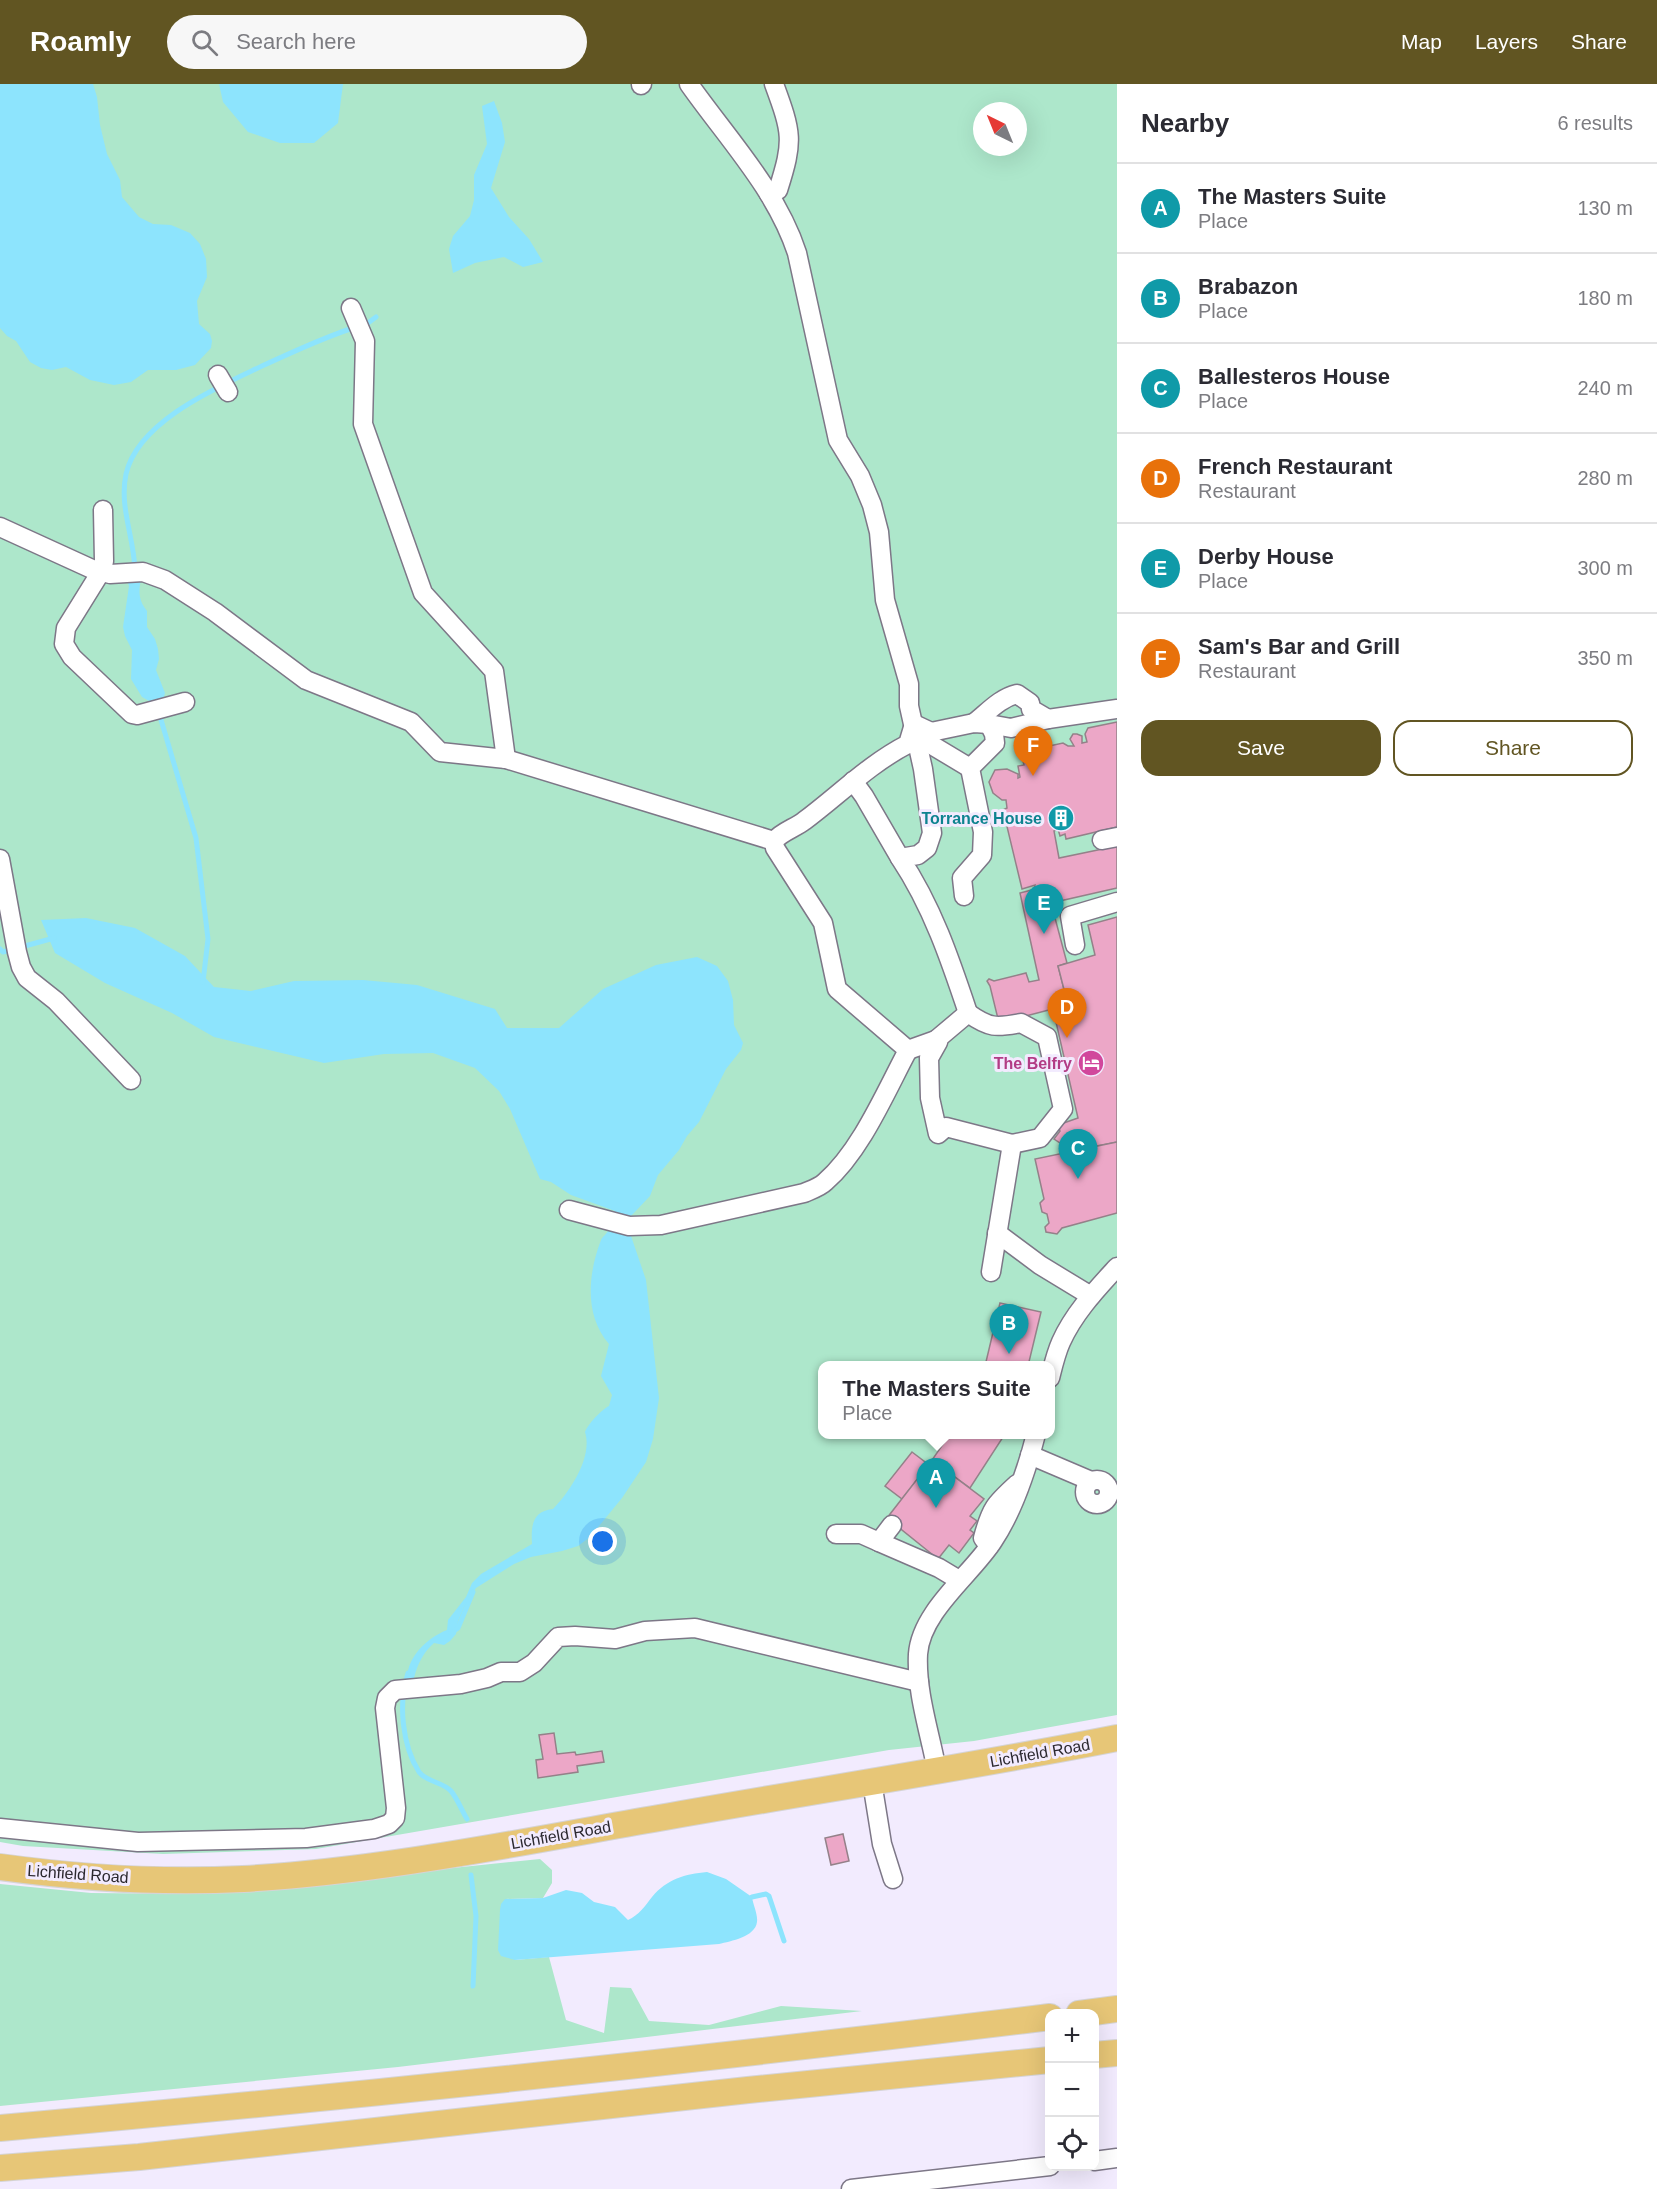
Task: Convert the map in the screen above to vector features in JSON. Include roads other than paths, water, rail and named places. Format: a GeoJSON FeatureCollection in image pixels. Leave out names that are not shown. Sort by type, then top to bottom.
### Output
{"type":"FeatureCollection","features":[{"type":"Feature","properties":{"kind":"highway","name":"Lichfield Road"},"geometry":{"type":"LineString","coordinates":[[0,1867],[105,1878],[178,1880],[302,1875],[446,1854],[937,1771],[1117,1738]]}},
{"type":"Feature","properties":{"kind":"highway"},"geometry":{"type":"LineString","coordinates":[[1099,2011],[1117,2008]]}},
{"type":"Feature","properties":{"kind":"highway"},"geometry":{"type":"LineString","coordinates":[[0,2128],[138,2116],[821,2045],[1045,2018]]}},
{"type":"Feature","properties":{"kind":"highway"},"geometry":{"type":"LineString","coordinates":[[1099,2055],[1117,2053]]}},
{"type":"Feature","properties":{"kind":"highway"},"geometry":{"type":"LineString","coordinates":[[0,2168],[140,2157],[748,2090],[1045,2060]]}},
{"type":"Feature","properties":{"kind":"street"},"geometry":{"type":"LineString","coordinates":[[689,84],[774,196],[790,230],[838,440],[860,476],[872,505],[879,532],[885,600],[909,684],[909,706],[921,742],[932,833],[927,848],[918,855],[900,858]]}},
{"type":"Feature","properties":{"kind":"street"},"geometry":{"type":"LineString","coordinates":[[774,84],[790,134],[789,152],[774,196]]}},
{"type":"Feature","properties":{"kind":"street"},"geometry":{"type":"LineString","coordinates":[[351,308],[365,341],[363,424],[423,593],[494,671],[506,759]]}},
{"type":"Feature","properties":{"kind":"street"},"geometry":{"type":"LineString","coordinates":[[218,375],[228,392]]}},
{"type":"Feature","properties":{"kind":"street"},"geometry":{"type":"LineString","coordinates":[[103,510],[104,561],[102,570],[66,628],[64,644],[72,657],[127,711],[136,715],[185,702]]}},
{"type":"Feature","properties":{"kind":"street"},"geometry":{"type":"LineString","coordinates":[[0,527],[92,569],[110,574],[143,572],[165,580],[306,680],[411,722],[440,752],[506,759],[774,841]]}},
{"type":"Feature","properties":{"kind":"street"},"geometry":{"type":"LineString","coordinates":[[981,723],[999,702],[1008,696],[1017,694],[1030,703],[1031,709],[1048,719]]}},
{"type":"Feature","properties":{"kind":"street"},"geometry":{"type":"LineString","coordinates":[[853,781],[921,890],[968,1013],[982,1023],[997,1028],[1021,1023],[1047,1037],[1063,1109],[1040,1138],[1007,1148],[946,1127],[938,1134],[930,1098],[912,1052],[837,989],[823,923],[775,848],[774,841],[778,836],[788,832],[814,814],[853,781],[880,760],[921,742],[981,723],[1011,728],[1048,719],[1117,709]]}},
{"type":"Feature","properties":{"kind":"street"},"geometry":{"type":"LineString","coordinates":[[981,723],[994,734],[995,743]]}},
{"type":"Feature","properties":{"kind":"street"},"geometry":{"type":"LineString","coordinates":[[970,768],[1011,728]]}},
{"type":"Feature","properties":{"kind":"street"},"geometry":{"type":"LineString","coordinates":[[921,742],[970,768]]}},
{"type":"Feature","properties":{"kind":"street"},"geometry":{"type":"LineString","coordinates":[[964,896],[962,878],[982,855],[983,832],[970,768]]}},
{"type":"Feature","properties":{"kind":"street"},"geometry":{"type":"LineString","coordinates":[[0,859],[14,938],[21,967],[27,978],[56,1001],[131,1080]]}},
{"type":"Feature","properties":{"kind":"street"},"geometry":{"type":"LineString","coordinates":[[1075,945],[1070,916],[1117,902]]}},
{"type":"Feature","properties":{"kind":"street"},"geometry":{"type":"LineString","coordinates":[[569,1210],[629,1226],[661,1225],[804,1193],[824,1183],[840,1166],[860,1138],[912,1052],[936,1040],[968,1013]]}},
{"type":"Feature","properties":{"kind":"street"},"geometry":{"type":"LineString","coordinates":[[991,1272],[1007,1148]]}},
{"type":"Feature","properties":{"kind":"street"},"geometry":{"type":"LineString","coordinates":[[997,1233],[1040,1265],[1091,1296]]}},
{"type":"Feature","properties":{"kind":"street"},"geometry":{"type":"LineString","coordinates":[[1055,1361],[1060,1343],[1081,1307],[1117,1267]]}},
{"type":"Feature","properties":{"kind":"street"},"geometry":{"type":"LineString","coordinates":[[937,1771],[920,1682],[918,1652],[922,1635],[959,1580],[989,1546],[1005,1520],[1035,1439]]}},
{"type":"Feature","properties":{"kind":"street"},"geometry":{"type":"LineString","coordinates":[[1030,1455],[1091,1481]]}},
{"type":"Feature","properties":{"kind":"street"},"geometry":{"type":"LineString","coordinates":[[879,1542],[892,1525]]}},
{"type":"Feature","properties":{"kind":"street"},"geometry":{"type":"LineString","coordinates":[[836,1534],[861,1534],[939,1568],[959,1580]]}},
{"type":"Feature","properties":{"kind":"street"},"geometry":{"type":"LineString","coordinates":[[0,1828],[97,1840],[180,1842],[306,1838],[374,1829],[389,1824],[395,1818],[396,1808],[385,1708],[387,1698],[395,1690],[461,1683],[488,1678],[501,1672],[520,1672],[534,1664],[558,1637],[615,1639],[645,1631],[695,1628],[920,1682]]}},
{"type":"Feature","properties":{"kind":"street"},"geometry":{"type":"LineString","coordinates":[[872,1782],[882,1844],[893,1880]]}},
{"type":"Feature","properties":{"kind":"street"},"geometry":{"type":"LineString","coordinates":[[1099,2160],[1117,2158]]}},
{"type":"Feature","properties":{"kind":"street"},"geometry":{"type":"LineString","coordinates":[[851,2189],[980,2182],[1045,2167]]}},
{"type":"Feature","properties":{"kind":"water"},"geometry":{"type":"Polygon","coordinates":[[[0,84],[93,84],[107,154],[120,180],[122,197],[139,217],[153,224],[171,225],[190,233],[200,244],[206,259],[207,277],[197,301],[199,324],[210,334],[212,341],[211,348],[195,365],[176,370],[148,370],[131,382],[114,385],[90,380],[66,367],[52,370],[41,368],[30,362],[16,341],[0,328],[0,84]]]}},
{"type":"Feature","properties":{"kind":"water"},"geometry":{"type":"Polygon","coordinates":[[[219,84],[343,84],[338,123],[314,143],[280,143],[248,132],[223,102],[219,84]]]}},
{"type":"Feature","properties":{"kind":"water"},"geometry":{"type":"Polygon","coordinates":[[[494,101],[502,123],[505,142],[491,188],[509,217],[529,239],[543,262],[523,267],[504,257],[475,263],[453,273],[449,249],[453,236],[470,216],[474,200],[474,175],[487,144],[482,106],[494,101]]]}},
{"type":"Feature","properties":{"kind":"water"},"geometry":{"type":"Polygon","coordinates":[[[127,580],[141,580],[140,596],[147,611],[147,627],[158,649],[159,659],[156,670],[165,693],[162,703],[151,702],[142,697],[131,679],[132,650],[123,627],[129,586],[127,580]]]}},
{"type":"Feature","properties":{"kind":"water"},"geometry":{"type":"Polygon","coordinates":[[[86,918],[135,928],[185,956],[214,987],[251,991],[294,981],[363,980],[417,985],[495,1009],[507,1028],[559,1028],[603,989],[656,965],[697,957],[717,966],[728,981],[733,1000],[734,1025],[743,1043],[741,1050],[726,1069],[699,1122],[658,1175],[650,1196],[631,1216],[626,1231],[631,1236],[646,1280],[659,1398],[653,1439],[646,1462],[622,1498],[590,1537],[578,1546],[531,1557],[514,1564],[476,1588],[464,1607],[456,1634],[444,1645],[434,1643],[430,1647],[421,1659],[414,1678],[407,1678],[415,1655],[432,1638],[447,1630],[448,1620],[466,1597],[472,1583],[481,1574],[532,1544],[534,1520],[546,1510],[553,1509],[573,1484],[586,1452],[585,1432],[595,1417],[609,1406],[612,1395],[601,1376],[609,1344],[595,1320],[591,1280],[601,1240],[610,1227],[615,1211],[571,1195],[551,1182],[540,1179],[510,1109],[499,1091],[475,1068],[433,1053],[384,1054],[324,1063],[214,1037],[172,1013],[105,983],[55,953],[41,920],[86,918]]]}},
{"type":"Feature","properties":{"kind":"water"},"geometry":{"type":"Polygon","coordinates":[[[707,1872],[726,1879],[752,1897],[757,1922],[747,1935],[719,1944],[515,1960],[501,1956],[498,1950],[500,1910],[505,1899],[543,1898],[566,1890],[582,1893],[594,1902],[615,1907],[628,1920],[639,1913],[658,1891],[670,1882],[691,1874],[707,1872]]]}},
{"type":"Feature","properties":{"kind":"waterway"},"geometry":{"type":"LineString","coordinates":[[135,570],[124,486],[133,455],[146,438],[163,422],[203,395],[262,366],[341,332],[368,323],[376,317]]}},
{"type":"Feature","properties":{"kind":"waterway"},"geometry":{"type":"LineString","coordinates":[[159,713],[196,838],[208,939],[203,982]]}},
{"type":"Feature","properties":{"kind":"waterway"},"geometry":{"type":"LineString","coordinates":[[0,949],[3,952],[54,938]]}},
{"type":"Feature","properties":{"kind":"waterway"},"geometry":{"type":"LineString","coordinates":[[451,1633],[458,1628],[473,1592]]}},
{"type":"Feature","properties":{"kind":"waterway"},"geometry":{"type":"LineString","coordinates":[[408,1673],[403,1697],[403,1724],[413,1761],[422,1775],[451,1791],[467,1819]]}},
{"type":"Feature","properties":{"kind":"waterway"},"geometry":{"type":"LineString","coordinates":[[471,1875],[476,1916],[473,1986]]}},
{"type":"Feature","properties":{"kind":"waterway"},"geometry":{"type":"LineString","coordinates":[[752,1897],[766,1894],[769,1896],[784,1941]]}},
{"type":"Feature","properties":{"kind":"place","name":"Sam's Bar and Grill"},"geometry":{"type":"Point","coordinates":[1033,776]}},
{"type":"Feature","properties":{"kind":"place","name":"Torrance House"},"geometry":{"type":"Point","coordinates":[1061,818]}},
{"type":"Feature","properties":{"kind":"place","name":"Derby House"},"geometry":{"type":"Point","coordinates":[1044,934]}},
{"type":"Feature","properties":{"kind":"place","name":"French Restaurant"},"geometry":{"type":"Point","coordinates":[1067,1038]}},
{"type":"Feature","properties":{"kind":"place","name":"The Belfry"},"geometry":{"type":"Point","coordinates":[1091,1063]}},
{"type":"Feature","properties":{"kind":"place","name":"Ballesteros House"},"geometry":{"type":"Point","coordinates":[1078,1179]}},
{"type":"Feature","properties":{"kind":"place","name":"Brabazon"},"geometry":{"type":"Point","coordinates":[1009,1354]}},
{"type":"Feature","properties":{"kind":"place","name":"The Masters Suite"},"geometry":{"type":"Point","coordinates":[936,1508]}}]}
